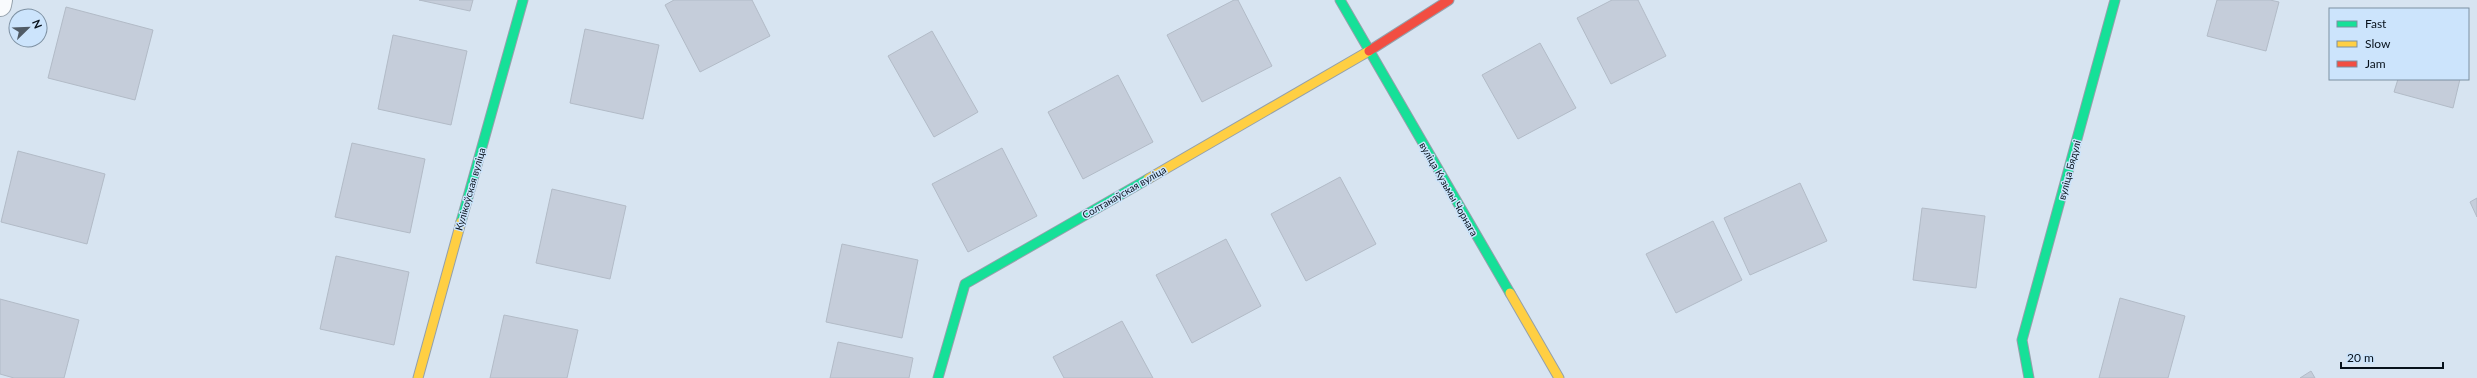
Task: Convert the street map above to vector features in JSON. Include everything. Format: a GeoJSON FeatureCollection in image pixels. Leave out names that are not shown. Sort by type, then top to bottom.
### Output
{"type":"FeatureCollection","features":[{"type":"Feature","properties":{"kind":"street"},"geometry":{"type":"LineString","coordinates":[[0,5],[1,0]]}},
{"type":"Feature","properties":{"kind":"street","name":"Кулікоўская вуліца"},"geometry":{"type":"LineString","coordinates":[[418,378],[523,0]]}},
{"type":"Feature","properties":{"kind":"street","name":"вуліца Кузьмы Чорнага"},"geometry":{"type":"LineString","coordinates":[[1340,0],[1559,378]]}},
{"type":"Feature","properties":{"kind":"street","name":"Солтанаўская вуліца"},"geometry":{"type":"LineString","coordinates":[[938,378],[965,284],[1369,51],[1449,0]]}},
{"type":"Feature","properties":{"kind":"street","name":"вуліца Бядулі"},"geometry":{"type":"LineString","coordinates":[[2029,378],[2022,340],[2115,0]]}},
{"type":"Feature","properties":{"kind":"building"},"geometry":{"type":"Polygon","coordinates":[[[419,0],[473,0],[470,11],[419,0]]]}},
{"type":"Feature","properties":{"kind":"building"},"geometry":{"type":"Polygon","coordinates":[[[674,0],[752,0],[770,36],[700,72],[665,5],[674,0]]]}},
{"type":"Feature","properties":{"kind":"building"},"geometry":{"type":"Polygon","coordinates":[[[1234,0],[1238,0],[1272,66],[1202,102],[1167,35],[1234,0]]]}},
{"type":"Feature","properties":{"kind":"building"},"geometry":{"type":"Polygon","coordinates":[[[1612,0],[1638,0],[1666,56],[1611,84],[1577,18],[1612,0]]]}},
{"type":"Feature","properties":{"kind":"building"},"geometry":{"type":"Polygon","coordinates":[[[2217,0],[2270,0],[2279,2],[2266,51],[2207,36],[2217,0]]]}},
{"type":"Feature","properties":{"kind":"building"},"geometry":{"type":"Polygon","coordinates":[[[66,7],[153,30],[135,100],[48,78],[66,7]]]}},
{"type":"Feature","properties":{"kind":"building"},"geometry":{"type":"Polygon","coordinates":[[[585,29],[659,45],[643,119],[570,103],[585,29]]]}},
{"type":"Feature","properties":{"kind":"building"},"geometry":{"type":"Polygon","coordinates":[[[932,31],[978,112],[934,137],[888,56],[932,31]]]}},
{"type":"Feature","properties":{"kind":"building"},"geometry":{"type":"Polygon","coordinates":[[[393,35],[467,51],[451,125],[378,109],[393,35]]]}},
{"type":"Feature","properties":{"kind":"building"},"geometry":{"type":"Polygon","coordinates":[[[1540,43],[1576,108],[1518,139],[1482,75],[1540,43]]]}},
{"type":"Feature","properties":{"kind":"building"},"geometry":{"type":"Polygon","coordinates":[[[1118,75],[1153,142],[1083,179],[1048,112],[1118,75]]]}},
{"type":"Feature","properties":{"kind":"building"},"geometry":{"type":"Polygon","coordinates":[[[2398,80],[2460,80],[2453,108],[2394,92],[2398,80]]]}},
{"type":"Feature","properties":{"kind":"building"},"geometry":{"type":"Polygon","coordinates":[[[352,143],[425,159],[410,233],[335,217],[352,143]]]}},
{"type":"Feature","properties":{"kind":"building"},"geometry":{"type":"Polygon","coordinates":[[[1002,148],[1037,216],[968,252],[932,184],[1002,148]]]}},
{"type":"Feature","properties":{"kind":"building"},"geometry":{"type":"Polygon","coordinates":[[[18,151],[105,174],[87,244],[1,222],[18,151]]]}},
{"type":"Feature","properties":{"kind":"building"},"geometry":{"type":"Polygon","coordinates":[[[1340,177],[1376,244],[1306,281],[1271,214],[1340,177]]]}},
{"type":"Feature","properties":{"kind":"building"},"geometry":{"type":"Polygon","coordinates":[[[1800,183],[1827,241],[1750,275],[1724,218],[1800,183]]]}},
{"type":"Feature","properties":{"kind":"building"},"geometry":{"type":"Polygon","coordinates":[[[552,189],[626,206],[610,279],[536,263],[552,189]]]}},
{"type":"Feature","properties":{"kind":"building"},"geometry":{"type":"Polygon","coordinates":[[[2477,198],[2477,217],[2470,202],[2477,198]]]}},
{"type":"Feature","properties":{"kind":"building"},"geometry":{"type":"Polygon","coordinates":[[[1922,208],[1985,216],[1976,288],[1913,280],[1922,208]]]}},
{"type":"Feature","properties":{"kind":"building"},"geometry":{"type":"Polygon","coordinates":[[[1713,221],[1742,280],[1676,313],[1646,254],[1713,221]]]}},
{"type":"Feature","properties":{"kind":"building"},"geometry":{"type":"Polygon","coordinates":[[[1226,239],[1261,306],[1192,343],[1156,275],[1226,239]]]}},
{"type":"Feature","properties":{"kind":"building"},"geometry":{"type":"Polygon","coordinates":[[[842,244],[918,260],[902,338],[826,322],[842,244]]]}},
{"type":"Feature","properties":{"kind":"building"},"geometry":{"type":"Polygon","coordinates":[[[336,256],[409,272],[394,345],[320,329],[336,256]]]}},
{"type":"Feature","properties":{"kind":"building"},"geometry":{"type":"Polygon","coordinates":[[[2120,298],[2185,316],[2168,378],[2099,378],[2120,298]]]}},
{"type":"Feature","properties":{"kind":"building"},"geometry":{"type":"Polygon","coordinates":[[[0,299],[79,320],[64,378],[14,378],[0,374],[0,299]]]}},
{"type":"Feature","properties":{"kind":"building"},"geometry":{"type":"Polygon","coordinates":[[[504,315],[578,330],[567,378],[490,378],[504,315]]]}},
{"type":"Feature","properties":{"kind":"building"},"geometry":{"type":"Polygon","coordinates":[[[1122,321],[1153,378],[1064,378],[1053,357],[1122,321]]]}},
{"type":"Feature","properties":{"kind":"building"},"geometry":{"type":"Polygon","coordinates":[[[838,342],[913,358],[909,378],[830,378],[838,342]]]}},
{"type":"Feature","properties":{"kind":"building"},"geometry":{"type":"Polygon","coordinates":[[[2311,371],[2315,378],[2300,378],[2311,371]]]}},
{"type":"Feature","properties":{"kind":"traffic: fast"},"geometry":{"type":"LineString","coordinates":[[461,222],[523,0]]}},
{"type":"Feature","properties":{"kind":"traffic: fast"},"geometry":{"type":"LineString","coordinates":[[1340,0],[1510,293]]}},
{"type":"Feature","properties":{"kind":"traffic: fast"},"geometry":{"type":"LineString","coordinates":[[2029,378],[2022,340],[2115,0]]}},
{"type":"Feature","properties":{"kind":"traffic: fast"},"geometry":{"type":"LineString","coordinates":[[938,378],[965,284],[1148,179]]}},
{"type":"Feature","properties":{"kind":"traffic: slow"},"geometry":{"type":"LineString","coordinates":[[1148,179],[1369,51]]}},
{"type":"Feature","properties":{"kind":"traffic: slow"},"geometry":{"type":"LineString","coordinates":[[418,378],[461,222]]}},
{"type":"Feature","properties":{"kind":"traffic: slow"},"geometry":{"type":"LineString","coordinates":[[1510,293],[1559,378]]}},
{"type":"Feature","properties":{"kind":"traffic: jam"},"geometry":{"type":"LineString","coordinates":[[1369,51],[1449,0]]}}]}
